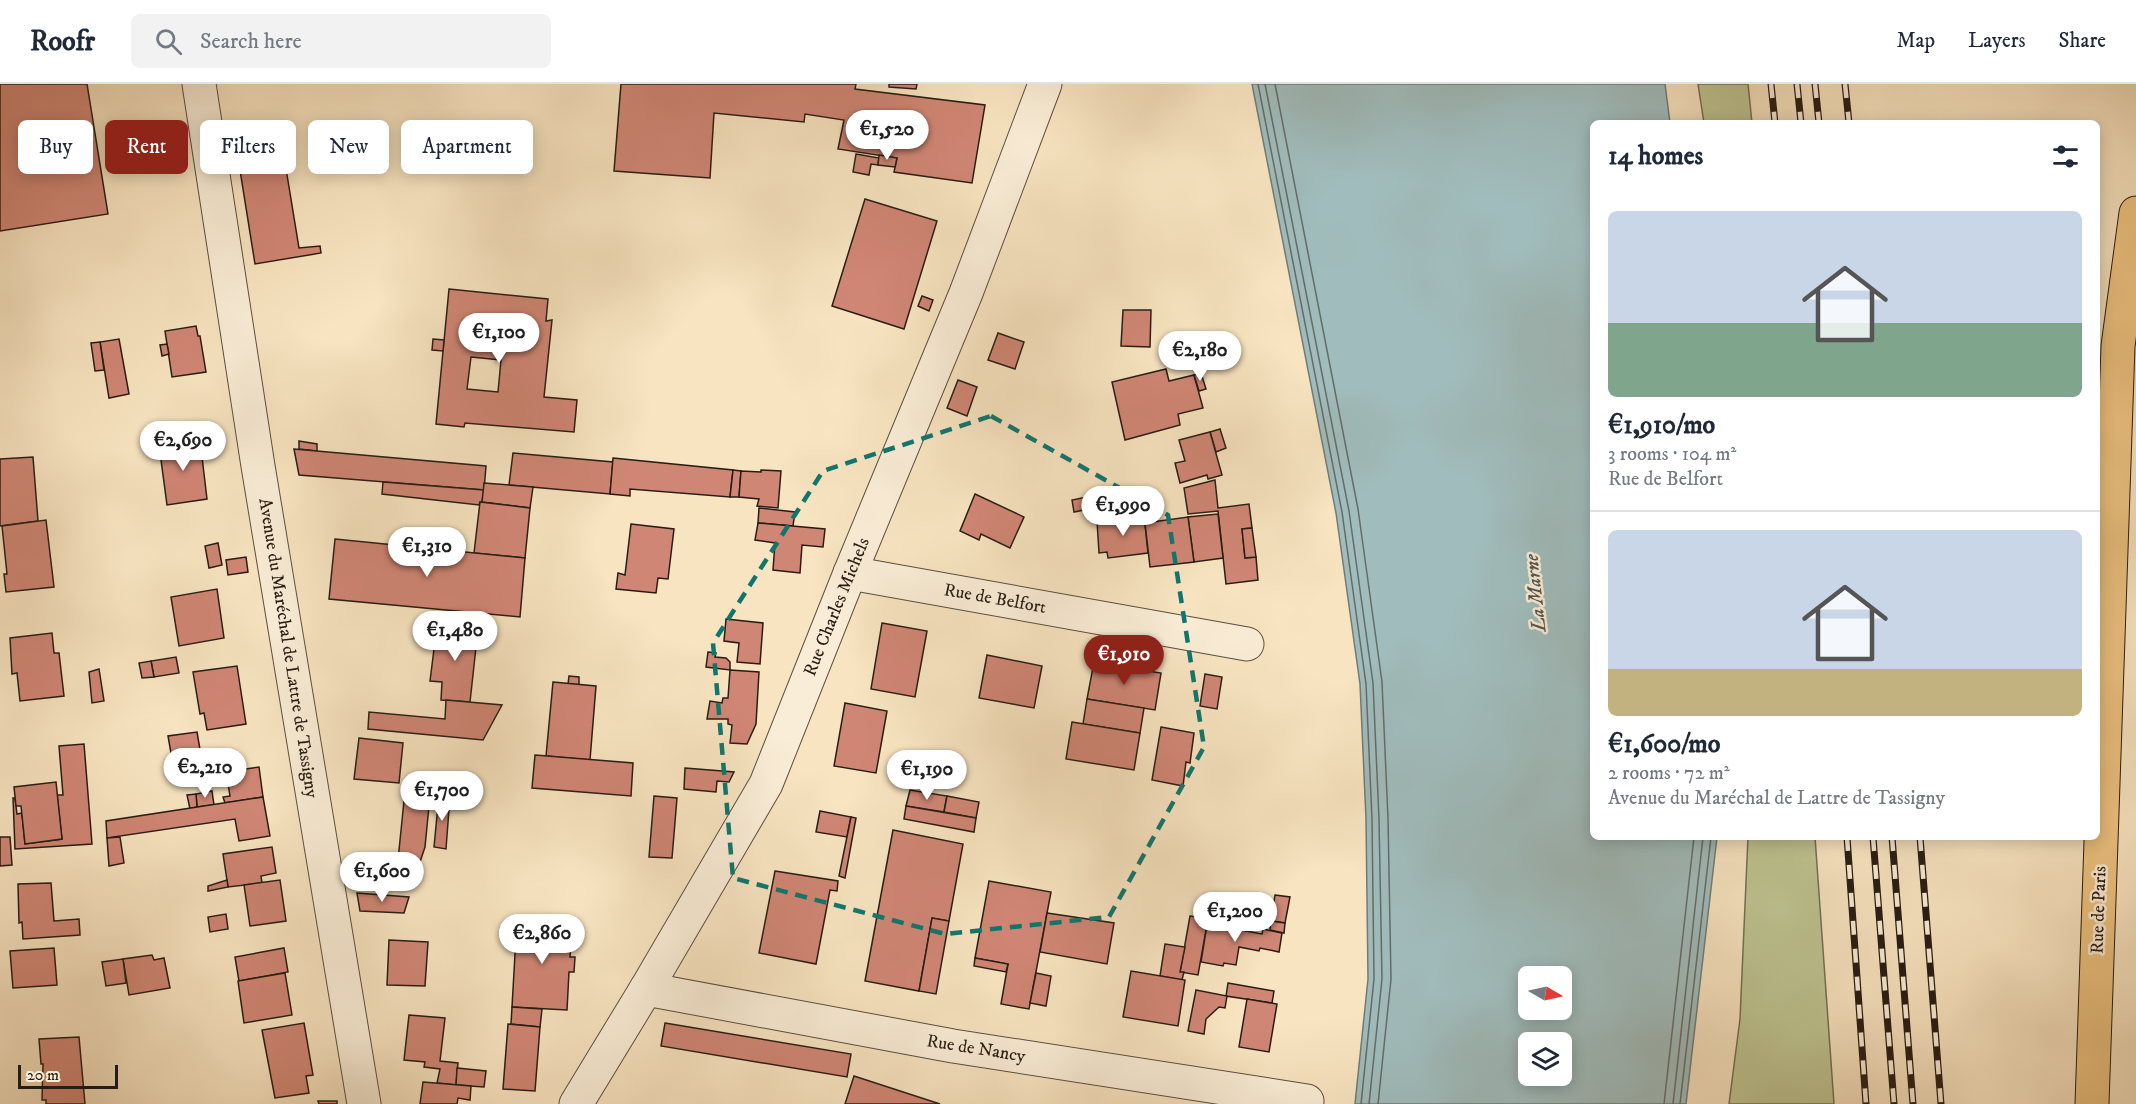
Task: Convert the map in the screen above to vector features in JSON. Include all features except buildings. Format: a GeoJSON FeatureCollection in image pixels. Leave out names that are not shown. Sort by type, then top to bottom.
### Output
{"type":"FeatureCollection","features":[{"type":"Feature","properties":{"kind":"main road","name":"Rue de Paris"},"geometry":{"type":"LineString","coordinates":[[2092,1104],[2118,346],[2136,213]]}},
{"type":"Feature","properties":{"kind":"street","name":"Avenue du Maréchal de Lattre de Tassigny"},"geometry":{"type":"LineString","coordinates":[[199,84],[260,477],[364,1104]]}},
{"type":"Feature","properties":{"kind":"street","name":"Rue Charles Michels"},"geometry":{"type":"LineString","coordinates":[[576,1104],[766,784],[850,573],[966,293],[1045,84]]}},
{"type":"Feature","properties":{"kind":"street","name":"Rue de Belfort"},"geometry":{"type":"LineString","coordinates":[[850,573],[1247,644]]}},
{"type":"Feature","properties":{"kind":"street","name":"Rue de Nancy"},"geometry":{"type":"LineString","coordinates":[[646,989],[953,1046],[1307,1101]]}},
{"type":"Feature","properties":{"kind":"highlighted area"},"geometry":{"type":"Polygon","coordinates":[[[991,416],[1168,515],[1204,747],[1109,917],[945,934],[733,878],[713,643],[823,471],[991,416]]]}},
{"type":"Feature","properties":{"kind":"green space"},"geometry":{"type":"Polygon","coordinates":[[[1698,84],[1748,84],[1752,120],[1704,120],[1698,84]]]}},
{"type":"Feature","properties":{"kind":"green space"},"geometry":{"type":"Polygon","coordinates":[[[1748,840],[1815,840],[1834,1104],[1729,1104],[1740,1019],[1748,840]]]}},
{"type":"Feature","properties":{"kind":"water","name":"La Marne"},"geometry":{"type":"Polygon","coordinates":[[[1252,84],[1665,84],[1670,120],[1590,120],[1590,840],[1717,840],[1686,1104],[1355,1104],[1368,979],[1366,819],[1360,684],[1336,513],[1252,84]]]}},
{"type":"Feature","properties":{"kind":"railway"},"geometry":{"type":"LineString","coordinates":[[1771,84],[1775,120]]}},
{"type":"Feature","properties":{"kind":"railway"},"geometry":{"type":"LineString","coordinates":[[1797,84],[1801,120]]}},
{"type":"Feature","properties":{"kind":"railway"},"geometry":{"type":"LineString","coordinates":[[1815,84],[1819,120]]}},
{"type":"Feature","properties":{"kind":"railway"},"geometry":{"type":"LineString","coordinates":[[1845,84],[1849,120]]}},
{"type":"Feature","properties":{"kind":"railway"},"geometry":{"type":"LineString","coordinates":[[1847,840],[1866,1104]]}},
{"type":"Feature","properties":{"kind":"railway"},"geometry":{"type":"LineString","coordinates":[[1873,840],[1894,1104]]}},
{"type":"Feature","properties":{"kind":"railway"},"geometry":{"type":"LineString","coordinates":[[1892,840],[1913,1104]]}},
{"type":"Feature","properties":{"kind":"railway"},"geometry":{"type":"LineString","coordinates":[[1920,840],[1941,1104]]}}]}
